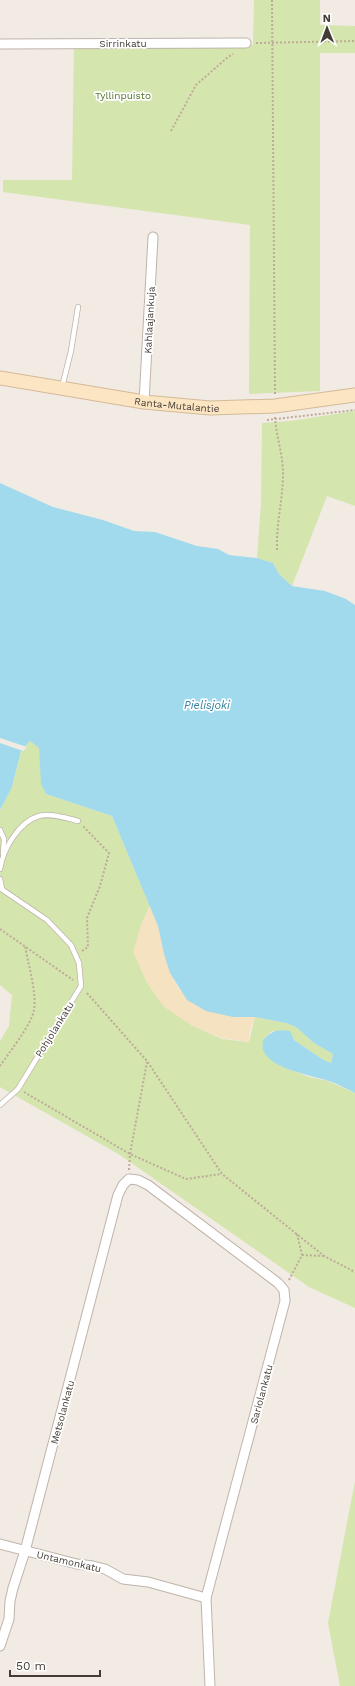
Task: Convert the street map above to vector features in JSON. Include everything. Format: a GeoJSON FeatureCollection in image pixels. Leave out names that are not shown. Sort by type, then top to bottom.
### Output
{"type":"FeatureCollection","features":[{"type":"Feature","properties":{"kind":"street","name":"Sirrinkatu"},"geometry":{"type":"LineString","coordinates":[[0,44],[247,44]]}},
{"type":"Feature","properties":{"kind":"street","name":"Kahlaajankuja"},"geometry":{"type":"LineString","coordinates":[[144,402],[153,237]]}},
{"type":"Feature","properties":{"kind":"street","name":"Ranta-Mutalantie"},"geometry":{"type":"LineString","coordinates":[[0,378],[144,402],[210,408],[275,406],[355,395]]}},
{"type":"Feature","properties":{"kind":"street"},"geometry":{"type":"LineString","coordinates":[[129,1179],[138,1180],[148,1185],[278,1283],[284,1290]]}},
{"type":"Feature","properties":{"kind":"street","name":"Metsolankatu"},"geometry":{"type":"LineString","coordinates":[[0,1646],[9,1619],[10,1601],[13,1588],[25,1551],[118,1195],[123,1185],[129,1179]]}},
{"type":"Feature","properties":{"kind":"street","name":"Sariolankatu"},"geometry":{"type":"LineString","coordinates":[[210,1686],[206,1598],[285,1301],[284,1290]]}},
{"type":"Feature","properties":{"kind":"street","name":"Untamonkatu"},"geometry":{"type":"LineString","coordinates":[[0,1544],[77,1564],[105,1569],[123,1578],[148,1582],[206,1598]]}},
{"type":"Feature","properties":{"kind":"lane"},"geometry":{"type":"LineString","coordinates":[[62,388],[71,351],[78,307]]}},
{"type":"Feature","properties":{"kind":"lane"},"geometry":{"type":"LineString","coordinates":[[2,855],[23,826],[38,816],[58,816],[78,821]]}},
{"type":"Feature","properties":{"kind":"lane"},"geometry":{"type":"LineString","coordinates":[[0,830],[4,839],[0,869]]}},
{"type":"Feature","properties":{"kind":"lane"},"geometry":{"type":"LineString","coordinates":[[0,879],[1,888],[47,920],[71,945],[79,963],[81,986]]}},
{"type":"Feature","properties":{"kind":"lane","name":"Pohjolankatu"},"geometry":{"type":"LineString","coordinates":[[0,1105],[18,1089],[81,986]]}},
{"type":"Feature","properties":{"kind":"path"},"geometry":{"type":"LineString","coordinates":[[272,0],[275,420],[283,472],[281,505],[276,528],[277,550]]}},
{"type":"Feature","properties":{"kind":"path"},"geometry":{"type":"LineString","coordinates":[[247,44],[355,41]]}},
{"type":"Feature","properties":{"kind":"path"},"geometry":{"type":"LineString","coordinates":[[247,44],[256,43]]}},
{"type":"Feature","properties":{"kind":"path"},"geometry":{"type":"LineString","coordinates":[[171,131],[196,85],[228,57],[235,53]]}},
{"type":"Feature","properties":{"kind":"path"},"geometry":{"type":"LineString","coordinates":[[275,420],[355,410]]}},
{"type":"Feature","properties":{"kind":"path"},"geometry":{"type":"LineString","coordinates":[[75,954],[88,948],[87,918],[100,886],[109,853],[78,821]]}},
{"type":"Feature","properties":{"kind":"path"},"geometry":{"type":"LineString","coordinates":[[0,929],[24,944],[81,986],[147,1061],[222,1174],[324,1256],[355,1272]]}},
{"type":"Feature","properties":{"kind":"path"},"geometry":{"type":"LineString","coordinates":[[0,1066],[29,1022],[34,1011],[32,987],[24,944]]}},
{"type":"Feature","properties":{"kind":"path"},"geometry":{"type":"LineString","coordinates":[[129,1179],[130,1154],[147,1061]]}},
{"type":"Feature","properties":{"kind":"path"},"geometry":{"type":"LineString","coordinates":[[18,1089],[130,1154],[186,1179],[222,1174]]}},
{"type":"Feature","properties":{"kind":"path"},"geometry":{"type":"LineString","coordinates":[[284,1290],[302,1255],[297,1233]]}},
{"type":"Feature","properties":{"kind":"path"},"geometry":{"type":"LineString","coordinates":[[302,1255],[324,1256]]}},
{"type":"Feature","properties":{"kind":"green space","name":"Tyllinpuisto"},"geometry":{"type":"Polygon","coordinates":[[[254,0],[320,0],[320,25],[355,26],[355,53],[320,53],[320,391],[249,394],[250,225],[3,192],[3,180],[72,180],[74,46],[253,45],[254,0]]]}},
{"type":"Feature","properties":{"kind":"green space"},"geometry":{"type":"Polygon","coordinates":[[[355,411],[355,506],[327,496],[292,586],[279,574],[273,563],[257,558],[261,504],[262,423],[290,421],[355,411]]]}},
{"type":"Feature","properties":{"kind":"green space"},"geometry":{"type":"Polygon","coordinates":[[[30,741],[39,748],[46,794],[112,816],[150,906],[141,925],[191,1025],[222,1039],[249,1042],[255,1017],[286,1023],[296,1027],[314,1043],[333,1054],[331,1063],[322,1059],[294,1040],[272,1031],[263,1040],[281,1066],[309,1077],[328,1081],[355,1093],[355,1308],[309,1287],[120,1155],[0,1087],[0,1041],[9,1026],[12,995],[0,985],[0,810],[12,787],[21,751],[30,741]]]}},
{"type":"Feature","properties":{"kind":"green space"},"geometry":{"type":"Polygon","coordinates":[[[355,1481],[355,1686],[340,1686],[328,1623],[355,1481]]]}},
{"type":"Feature","properties":{"kind":"sand"},"geometry":{"type":"Polygon","coordinates":[[[150,906],[158,926],[170,973],[180,991],[242,1017],[255,1017],[249,1034],[249,1042],[222,1038],[191,1025],[164,1007],[147,983],[133,952],[141,925],[150,906]]]}},
{"type":"Feature","properties":{"kind":"water","name":"Pielisjoki"},"geometry":{"type":"Polygon","coordinates":[[[0,483],[53,507],[103,520],[134,531],[155,532],[197,546],[218,549],[229,555],[257,558],[273,563],[279,574],[292,586],[325,591],[346,599],[355,605],[355,1093],[332,1082],[283,1067],[267,1057],[263,1050],[263,1040],[275,1031],[285,1030],[290,1031],[294,1040],[322,1059],[331,1063],[333,1054],[314,1043],[296,1027],[286,1023],[255,1017],[233,1017],[206,1011],[187,1000],[170,973],[158,926],[112,816],[46,794],[41,784],[39,748],[30,741],[21,751],[12,787],[0,810],[0,483]]]}},
{"type":"Feature","properties":{"kind":"pier"},"geometry":{"type":"Polygon","coordinates":[[[0,738],[27,747],[23,751],[0,743],[0,738]]]}}]}
